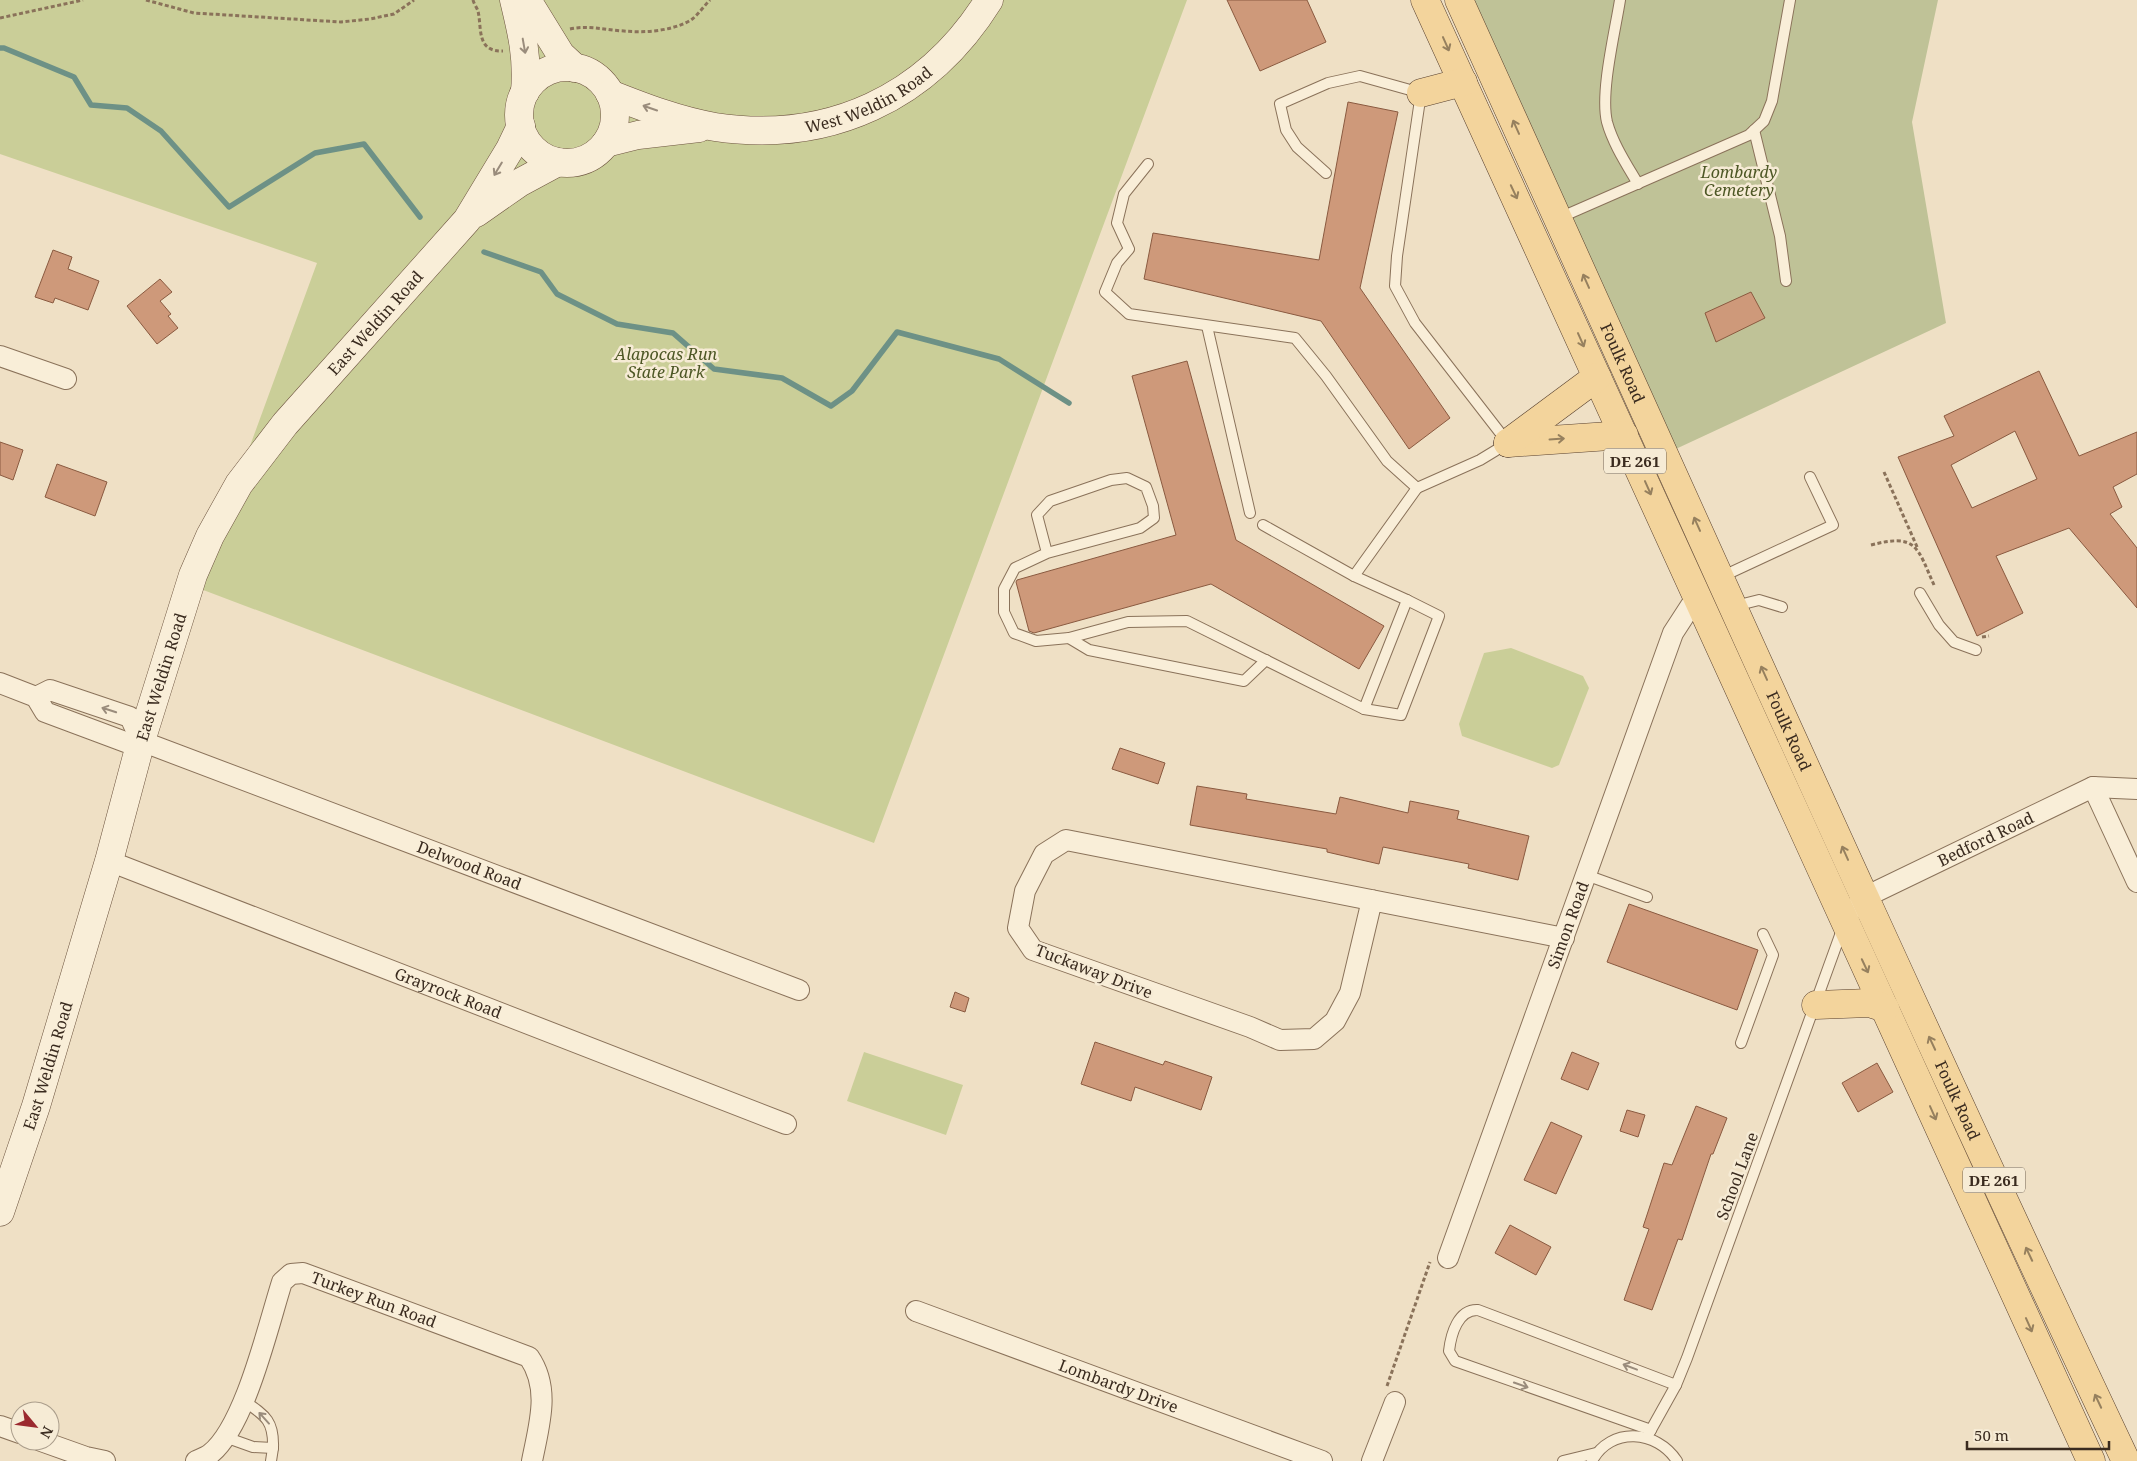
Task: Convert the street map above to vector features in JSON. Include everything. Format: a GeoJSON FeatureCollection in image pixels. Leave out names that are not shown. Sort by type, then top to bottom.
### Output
{"type":"FeatureCollection","features":[{"type":"Feature","properties":{"kind":"main road","name":"Foulk Road"},"geometry":{"type":"LineString","coordinates":[[1425,0],[2091,1461]]}},
{"type":"Feature","properties":{"kind":"main road","name":"Foulk Road"},"geometry":{"type":"LineString","coordinates":[[1458,0],[1865,897],[2126,1461]]}},
{"type":"Feature","properties":{"kind":"main road"},"geometry":{"type":"LineString","coordinates":[[1421,93],[1463,82]]}},
{"type":"Feature","properties":{"kind":"main road"},"geometry":{"type":"LineString","coordinates":[[1508,442],[1597,377]]}},
{"type":"Feature","properties":{"kind":"main road"},"geometry":{"type":"LineString","coordinates":[[1508,442],[1624,435]]}},
{"type":"Feature","properties":{"kind":"main road"},"geometry":{"type":"LineString","coordinates":[[1816,1005],[1869,1003],[1885,1008]]}},
{"type":"Feature","properties":{"kind":"street"},"geometry":{"type":"LineString","coordinates":[[514,0],[537,41],[561,55],[575,68]]}},
{"type":"Feature","properties":{"kind":"street"},"geometry":{"type":"LineString","coordinates":[[525,92],[535,80],[547,72],[558,68],[575,68],[597,77],[610,94],[615,114],[613,127],[606,142],[600,150],[586,159],[574,162],[558,162],[544,157],[526,140],[521,126],[520,107],[525,92],[527,63],[537,41],[527,0]]}},
{"type":"Feature","properties":{"kind":"street","name":"West Weldin Road"},"geometry":{"type":"LineString","coordinates":[[610,94],[677,117],[713,126],[765,131],[812,127],[852,115],[885,102],[922,77],[948,54],[972,26],[988,0]]}},
{"type":"Feature","properties":{"kind":"street","name":"East Weldin Road"},"geometry":{"type":"LineString","coordinates":[[0,1212],[36,1106],[109,861],[141,741],[193,575],[210,536],[239,484],[285,424],[467,220],[510,149],[521,126]]}},
{"type":"Feature","properties":{"kind":"street","name":"West Weldin Road"},"geometry":{"type":"LineString","coordinates":[[606,142],[638,135],[713,126]]}},
{"type":"Feature","properties":{"kind":"street","name":"East Weldin Road"},"geometry":{"type":"LineString","coordinates":[[467,220],[519,183],[558,162]]}},
{"type":"Feature","properties":{"kind":"street"},"geometry":{"type":"LineString","coordinates":[[1532,232],[1558,219]]}},
{"type":"Feature","properties":{"kind":"street"},"geometry":{"type":"LineString","coordinates":[[0,356],[66,379]]}},
{"type":"Feature","properties":{"kind":"street","name":"Simon Road"},"geometry":{"type":"LineString","coordinates":[[1440,1257],[1564,938],[1673,633],[1697,596]]}},
{"type":"Feature","properties":{"kind":"street","name":"Delwood Road"},"geometry":{"type":"LineString","coordinates":[[0,683],[36,698],[45,712],[128,743],[141,741],[799,990]]}},
{"type":"Feature","properties":{"kind":"street"},"geometry":{"type":"LineString","coordinates":[[2093,787],[2137,882]]}},
{"type":"Feature","properties":{"kind":"street","name":"Bedford Road"},"geometry":{"type":"LineString","coordinates":[[1845,921],[1865,897],[2093,787],[2137,789]]}},
{"type":"Feature","properties":{"kind":"street","name":"Tuckaway Drive"},"geometry":{"type":"LineString","coordinates":[[1372,900],[1350,993],[1335,1021],[1314,1039],[1280,1040],[1250,1027],[1032,950],[1018,928],[1025,891],[1044,854],[1066,840],[1372,900],[1564,938]]}},
{"type":"Feature","properties":{"kind":"street","name":"Grayrock Road"},"geometry":{"type":"LineString","coordinates":[[109,861],[786,1124]]}},
{"type":"Feature","properties":{"kind":"street","name":"Turkey Run Road"},"geometry":{"type":"LineString","coordinates":[[196,1461],[210,1454],[225,1437],[244,1401],[282,1282],[291,1274],[303,1272],[529,1356],[538,1369],[542,1398],[532,1461]]}},
{"type":"Feature","properties":{"kind":"street","name":"Lombardy Drive"},"geometry":{"type":"LineString","coordinates":[[916,1311],[1322,1461]]}},
{"type":"Feature","properties":{"kind":"street"},"geometry":{"type":"LineString","coordinates":[[1372,1461],[1395,1402]]}},
{"type":"Feature","properties":{"kind":"street"},"geometry":{"type":"LineString","coordinates":[[60,1448],[86,1458],[105,1461]]}},
{"type":"Feature","properties":{"kind":"lane"},"geometry":{"type":"LineString","coordinates":[[1620,0],[1605,94],[1607,122],[1621,154],[1638,184]]}},
{"type":"Feature","properties":{"kind":"lane"},"geometry":{"type":"LineString","coordinates":[[1558,219],[1749,135],[1764,121],[1772,101],[1790,0]]}},
{"type":"Feature","properties":{"kind":"lane"},"geometry":{"type":"LineString","coordinates":[[1326,173],[1297,147],[1286,130],[1280,104],[1328,83],[1360,76],[1421,93],[1397,256],[1395,286],[1415,323],[1508,442],[1480,460],[1416,488],[1354,576]]}},
{"type":"Feature","properties":{"kind":"lane"},"geometry":{"type":"LineString","coordinates":[[1754,130],[1780,236],[1786,280]]}},
{"type":"Feature","properties":{"kind":"lane"},"geometry":{"type":"LineString","coordinates":[[1148,164],[1124,194],[1117,223],[1129,249],[1117,263],[1105,292],[1129,314],[1295,338],[1326,376],[1388,461],[1416,488]]}},
{"type":"Feature","properties":{"kind":"lane"},"geometry":{"type":"LineString","coordinates":[[1207,326],[1250,512]]}},
{"type":"Feature","properties":{"kind":"lane"},"geometry":{"type":"LineString","coordinates":[[1720,577],[1833,525],[1810,477]]}},
{"type":"Feature","properties":{"kind":"lane"},"geometry":{"type":"LineString","coordinates":[[1047,552],[1037,515],[1050,501],[1111,480],[1127,478],[1146,487],[1153,506],[1154,518],[1140,528],[1047,552],[1015,568],[1004,590],[1004,612],[1014,633],[1036,641],[1069,638],[1128,622],[1187,622],[1364,709],[1401,715],[1439,616],[1354,576],[1263,526]]}},
{"type":"Feature","properties":{"kind":"lane"},"geometry":{"type":"LineString","coordinates":[[1920,593],[1940,625],[1954,642],[1976,650]]}},
{"type":"Feature","properties":{"kind":"lane"},"geometry":{"type":"LineString","coordinates":[[1364,709],[1407,600]]}},
{"type":"Feature","properties":{"kind":"lane"},"geometry":{"type":"LineString","coordinates":[[1734,606],[1759,600],[1782,607]]}},
{"type":"Feature","properties":{"kind":"lane"},"geometry":{"type":"LineString","coordinates":[[1069,638],[1090,650],[1244,681],[1266,660]]}},
{"type":"Feature","properties":{"kind":"lane"},"geometry":{"type":"LineString","coordinates":[[1586,875],[1647,897]]}},
{"type":"Feature","properties":{"kind":"lane","name":"School Lane"},"geometry":{"type":"LineString","coordinates":[[1649,1434],[1676,1385],[1845,921]]}},
{"type":"Feature","properties":{"kind":"lane"},"geometry":{"type":"LineString","coordinates":[[1741,1043],[1773,955],[1763,934]]}},
{"type":"Feature","properties":{"kind":"lane"},"geometry":{"type":"LineString","coordinates":[[1676,1385],[1478,1310],[1472,1310],[1460,1318],[1451,1337],[1449,1351],[1455,1361],[1649,1434],[1678,1461]]}},
{"type":"Feature","properties":{"kind":"lane"},"geometry":{"type":"LineString","coordinates":[[244,1401],[259,1412],[274,1432],[272,1461]]}},
{"type":"Feature","properties":{"kind":"lane"},"geometry":{"type":"LineString","coordinates":[[1563,1461],[1594,1457],[1610,1442],[1631,1436],[1649,1434]]}},
{"type":"Feature","properties":{"kind":"lane"},"geometry":{"type":"LineString","coordinates":[[225,1437],[252,1447],[273,1448]]}},
{"type":"Feature","properties":{"kind":"path"},"geometry":{"type":"LineString","coordinates":[[0,18],[83,0]]}},
{"type":"Feature","properties":{"kind":"path"},"geometry":{"type":"LineString","coordinates":[[146,0],[194,12],[341,22],[394,14],[414,0]]}},
{"type":"Feature","properties":{"kind":"path"},"geometry":{"type":"LineString","coordinates":[[473,0],[478,11],[481,38],[488,48],[498,51],[511,51],[572,29],[590,27],[626,32],[655,31],[676,27],[693,19],[710,0]]}},
{"type":"Feature","properties":{"kind":"path"},"geometry":{"type":"LineString","coordinates":[[1884,472],[1918,549]]}},
{"type":"Feature","properties":{"kind":"path"},"geometry":{"type":"LineString","coordinates":[[1395,1402],[1384,1395],[1440,1257]]}},
{"type":"Feature","properties":{"kind":"green space","name":"Alapocas Run State Park"},"geometry":{"type":"Polygon","coordinates":[[[0,0],[1187,0],[874,843],[198,588],[317,263],[0,154],[0,0]]]}},
{"type":"Feature","properties":{"kind":"green space","name":"Lombardy Cemetery"},"geometry":{"type":"Polygon","coordinates":[[[1459,0],[1938,0],[1912,122],[1946,323],[1665,454],[1459,0]]]}},
{"type":"Feature","properties":{"kind":"green space"},"geometry":{"type":"Polygon","coordinates":[[[1511,648],[1583,676],[1589,688],[1559,765],[1552,768],[1462,736],[1459,724],[1484,653],[1511,648]]]}},
{"type":"Feature","properties":{"kind":"green space"},"geometry":{"type":"Polygon","coordinates":[[[864,1052],[963,1085],[946,1135],[847,1101],[864,1052]]]}},
{"type":"Feature","properties":{"kind":"building"},"geometry":{"type":"Polygon","coordinates":[[[1227,0],[1307,0],[1326,42],[1260,71],[1227,0]]]}},
{"type":"Feature","properties":{"kind":"building"},"geometry":{"type":"Polygon","coordinates":[[[1348,102],[1398,112],[1360,288],[1450,418],[1409,449],[1321,321],[1144,279],[1153,233],[1319,260],[1348,102]]]}},
{"type":"Feature","properties":{"kind":"building"},"geometry":{"type":"Polygon","coordinates":[[[53,250],[72,257],[68,269],[99,281],[88,310],[55,298],[53,303],[35,297],[53,250]]]}},
{"type":"Feature","properties":{"kind":"building"},"geometry":{"type":"Polygon","coordinates":[[[160,279],[172,292],[160,301],[171,314],[168,316],[178,328],[157,344],[127,306],[160,279]]]}},
{"type":"Feature","properties":{"kind":"building"},"geometry":{"type":"Polygon","coordinates":[[[1751,292],[1765,318],[1716,342],[1705,313],[1751,292]]]}},
{"type":"Feature","properties":{"kind":"building"},"geometry":{"type":"Polygon","coordinates":[[[1187,361],[1236,540],[1384,626],[1359,669],[1211,584],[1034,633],[1029,631],[1017,580],[1176,535],[1132,376],[1187,361]]]}},
{"type":"Feature","properties":{"kind":"building"},"geometry":{"type":"Polygon","coordinates":[[[2039,371],[2079,456],[2137,432],[2137,474],[2113,487],[2122,507],[2110,514],[2137,548],[2137,608],[2069,528],[1996,556],[2023,613],[1977,636],[1898,457],[1954,436],[1944,416],[2039,371]],[[2015,431],[1951,465],[1972,508],[2037,479],[2015,431]]]}},
{"type":"Feature","properties":{"kind":"building"},"geometry":{"type":"Polygon","coordinates":[[[0,442],[23,450],[13,480],[0,475],[0,442]]]}},
{"type":"Feature","properties":{"kind":"building"},"geometry":{"type":"Polygon","coordinates":[[[57,464],[107,482],[95,516],[45,497],[57,464]]]}},
{"type":"Feature","properties":{"kind":"building"},"geometry":{"type":"Polygon","coordinates":[[[1120,748],[1165,763],[1158,784],[1112,769],[1120,748]]]}},
{"type":"Feature","properties":{"kind":"building"},"geometry":{"type":"Polygon","coordinates":[[[1197,786],[1247,794],[1246,799],[1336,814],[1340,797],[1408,813],[1410,801],[1459,811],[1457,819],[1529,836],[1518,880],[1468,868],[1469,864],[1383,847],[1379,864],[1327,852],[1327,849],[1190,825],[1197,786]]]}},
{"type":"Feature","properties":{"kind":"building"},"geometry":{"type":"Polygon","coordinates":[[[1629,904],[1758,950],[1737,1010],[1607,962],[1629,904]]]}},
{"type":"Feature","properties":{"kind":"building"},"geometry":{"type":"Polygon","coordinates":[[[955,992],[969,998],[965,1012],[950,1007],[955,992]]]}},
{"type":"Feature","properties":{"kind":"building"},"geometry":{"type":"Polygon","coordinates":[[[1095,1042],[1163,1065],[1165,1061],[1212,1077],[1201,1110],[1135,1087],[1131,1101],[1081,1084],[1095,1042]]]}},
{"type":"Feature","properties":{"kind":"building"},"geometry":{"type":"Polygon","coordinates":[[[1572,1052],[1599,1063],[1588,1090],[1561,1079],[1572,1052]]]}},
{"type":"Feature","properties":{"kind":"building"},"geometry":{"type":"Polygon","coordinates":[[[1877,1063],[1893,1092],[1858,1112],[1842,1083],[1877,1063]]]}},
{"type":"Feature","properties":{"kind":"building"},"geometry":{"type":"Polygon","coordinates":[[[1696,1106],[1727,1118],[1713,1154],[1711,1154],[1682,1240],[1678,1239],[1652,1310],[1624,1300],[1649,1229],[1643,1227],[1664,1163],[1672,1165],[1696,1106]]]}},
{"type":"Feature","properties":{"kind":"building"},"geometry":{"type":"Polygon","coordinates":[[[1627,1110],[1645,1115],[1638,1137],[1620,1131],[1627,1110]]]}},
{"type":"Feature","properties":{"kind":"building"},"geometry":{"type":"Polygon","coordinates":[[[1551,1122],[1582,1136],[1556,1194],[1524,1180],[1551,1122]]]}},
{"type":"Feature","properties":{"kind":"building"},"geometry":{"type":"Polygon","coordinates":[[[1510,1225],[1551,1247],[1536,1275],[1495,1253],[1510,1225]]]}},
{"type":"Feature","properties":{"kind":"waterway"},"geometry":{"type":"LineString","coordinates":[[0,48],[74,77],[91,105],[127,108],[161,131],[229,207],[315,153],[364,144],[420,217]]}},
{"type":"Feature","properties":{"kind":"waterway"},"geometry":{"type":"LineString","coordinates":[[484,252],[541,272],[557,294],[617,324],[673,333],[714,369],[782,378],[831,406],[852,391],[897,332],[999,359],[1069,403]]}}]}
